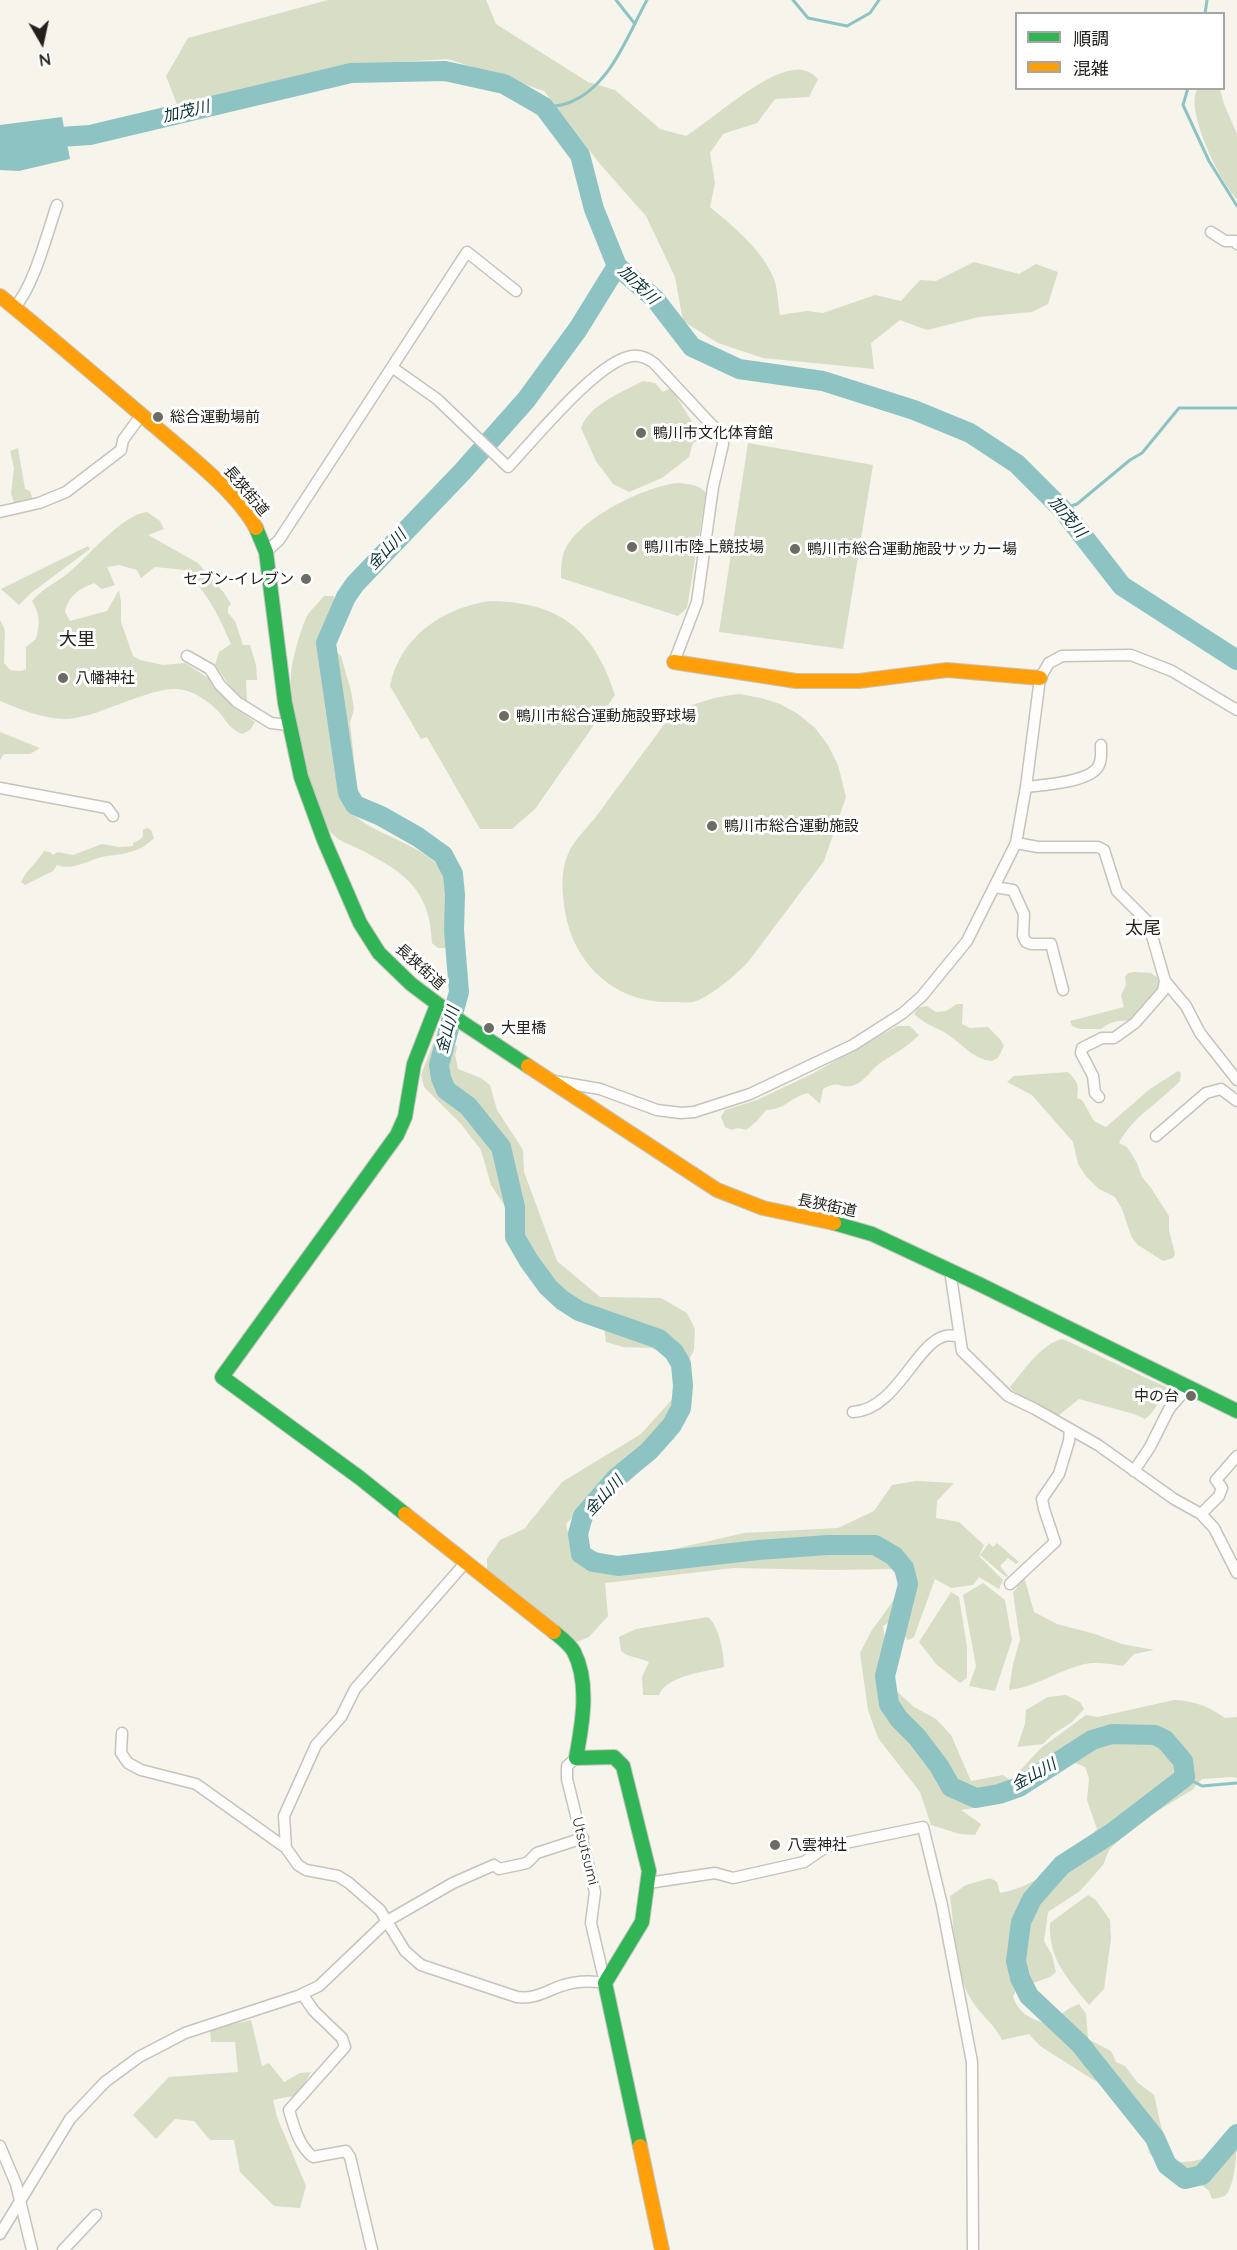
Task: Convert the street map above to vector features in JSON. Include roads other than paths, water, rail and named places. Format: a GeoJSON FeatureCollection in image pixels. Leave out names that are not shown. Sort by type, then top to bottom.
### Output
{"type":"FeatureCollection","features":[{"type":"Feature","properties":{"kind":"street"},"geometry":{"type":"LineString","coordinates":[[14,308],[22,299],[32,276],[57,204]]}},
{"type":"Feature","properties":{"kind":"street"},"geometry":{"type":"LineString","coordinates":[[1211,232],[1225,241],[1235,241],[1237,244]]}},
{"type":"Feature","properties":{"kind":"street"},"geometry":{"type":"LineString","coordinates":[[266,552],[279,540],[467,252],[516,291]]}},
{"type":"Feature","properties":{"kind":"street","name":"長狭街道"},"geometry":{"type":"LineString","coordinates":[[0,296],[209,473],[230,494],[254,525],[266,552],[289,725],[305,790],[364,931],[386,960],[438,1006],[462,1023],[702,1181],[733,1198],[772,1211],[862,1230],[950,1270],[1237,1411]]}},
{"type":"Feature","properties":{"kind":"street"},"geometry":{"type":"LineString","coordinates":[[393,368],[437,399],[508,467],[585,387],[610,366],[634,356],[644,357],[654,363],[722,435],[723,444],[713,487],[697,602],[674,662],[796,681],[859,681],[947,670],[1040,678]]}},
{"type":"Feature","properties":{"kind":"street"},"geometry":{"type":"LineString","coordinates":[[0,512],[66,492],[121,450],[123,440],[142,414]]}},
{"type":"Feature","properties":{"kind":"street"},"geometry":{"type":"LineString","coordinates":[[551,1081],[584,1085],[657,1110],[681,1113],[706,1110],[750,1094],[853,1045],[903,1013],[922,996],[968,941],[1016,843],[1026,787],[1040,678],[1049,663],[1062,656],[1131,655],[1172,671],[1237,710]]}},
{"type":"Feature","properties":{"kind":"street"},"geometry":{"type":"LineString","coordinates":[[186,656],[210,669],[220,685],[237,702],[271,723],[289,725]]}},
{"type":"Feature","properties":{"kind":"street"},"geometry":{"type":"LineString","coordinates":[[1026,787],[1082,778],[1093,772],[1099,766],[1101,745]]}},
{"type":"Feature","properties":{"kind":"street"},"geometry":{"type":"LineString","coordinates":[[0,788],[107,808],[113,816]]}},
{"type":"Feature","properties":{"kind":"street"},"geometry":{"type":"LineString","coordinates":[[1016,843],[1038,847],[1098,847],[1104,850],[1117,891],[1148,922],[1165,981],[1186,1006],[1200,1033],[1237,1080]]}},
{"type":"Feature","properties":{"kind":"street"},"geometry":{"type":"LineString","coordinates":[[994,886],[1013,890],[1024,914],[1023,936],[1026,942],[1051,944],[1063,990]]}},
{"type":"Feature","properties":{"kind":"street"},"geometry":{"type":"LineString","coordinates":[[1099,1097],[1095,1093],[1093,1076],[1081,1053],[1082,1048],[1102,1038],[1114,1038],[1135,1023],[1162,991],[1165,981]]}},
{"type":"Feature","properties":{"kind":"street"},"geometry":{"type":"LineString","coordinates":[[438,1006],[414,1064],[405,1117],[397,1135],[222,1377],[360,1478],[559,1636],[573,1650],[580,1670],[584,1717],[576,1758],[614,1757],[623,1766],[649,1871],[642,1922],[605,1983],[662,2250]]}},
{"type":"Feature","properties":{"kind":"street"},"geometry":{"type":"LineString","coordinates":[[1156,1136],[1206,1093],[1221,1089],[1237,1101]]}},
{"type":"Feature","properties":{"kind":"street"},"geometry":{"type":"LineString","coordinates":[[950,1270],[962,1351],[1008,1396],[1098,1445],[1174,1500],[1201,1514],[1214,1528],[1237,1573]]}},
{"type":"Feature","properties":{"kind":"street"},"geometry":{"type":"LineString","coordinates":[[853,1412],[868,1409],[893,1390],[937,1340],[945,1336],[959,1336]]}},
{"type":"Feature","properties":{"kind":"street"},"geometry":{"type":"LineString","coordinates":[[1134,1471],[1150,1448],[1169,1409],[1188,1388]]}},
{"type":"Feature","properties":{"kind":"street"},"geometry":{"type":"LineString","coordinates":[[1010,1584],[1055,1542],[1042,1499],[1059,1474],[1069,1441],[1070,1429]]}},
{"type":"Feature","properties":{"kind":"street"},"geometry":{"type":"LineString","coordinates":[[1201,1514],[1220,1496],[1222,1488],[1216,1480],[1237,1456]]}},
{"type":"Feature","properties":{"kind":"street"},"geometry":{"type":"LineString","coordinates":[[286,1848],[284,1816],[316,1745],[340,1717],[355,1689],[465,1563]]}},
{"type":"Feature","properties":{"kind":"street"},"geometry":{"type":"LineString","coordinates":[[122,1732],[121,1752],[128,1763],[141,1770],[196,1784],[286,1848],[298,1865],[306,1870],[338,1876],[349,1883],[380,1910],[405,1951],[421,1965],[528,1999],[573,1983],[589,1980],[605,1983]]}},
{"type":"Feature","properties":{"kind":"street","name":"Utsutsumi"},"geometry":{"type":"LineString","coordinates":[[576,1758],[567,1766],[567,1779],[595,1892],[591,1923],[605,1983]]}},
{"type":"Feature","properties":{"kind":"street"},"geometry":{"type":"LineString","coordinates":[[648,1883],[716,1873],[733,1878],[804,1862],[826,1847],[923,1827],[942,1905],[972,2062],[973,2250]]}},
{"type":"Feature","properties":{"kind":"street"},"geometry":{"type":"LineString","coordinates":[[0,2234],[70,2119],[105,2082],[131,2063],[185,2032],[302,1994],[319,1986],[387,1921],[453,1883],[494,1866],[500,1869],[527,1863],[537,1853],[583,1838]]}},
{"type":"Feature","properties":{"kind":"street"},"geometry":{"type":"LineString","coordinates":[[302,1994],[315,2011],[342,2038],[345,2047],[289,2110],[296,2133],[307,2153],[313,2157],[346,2151],[350,2157],[372,2250]]}},
{"type":"Feature","properties":{"kind":"street"},"geometry":{"type":"LineString","coordinates":[[0,2146],[16,2184],[32,2250]]}},
{"type":"Feature","properties":{"kind":"street"},"geometry":{"type":"LineString","coordinates":[[63,2250],[96,2215]]}},
{"type":"Feature","properties":{"kind":"water"},"geometry":{"type":"Polygon","coordinates":[[[62,117],[70,159],[19,171],[0,170],[0,125],[62,117]]]}},
{"type":"Feature","properties":{"kind":"waterway"},"geometry":{"type":"LineString","coordinates":[[616,0],[635,24]]}},
{"type":"Feature","properties":{"kind":"waterway"},"geometry":{"type":"LineString","coordinates":[[544,107],[568,103],[583,96],[595,86],[616,59],[647,0]]}},
{"type":"Feature","properties":{"kind":"waterway"},"geometry":{"type":"LineString","coordinates":[[793,0],[808,18],[847,26],[870,13],[879,0]]}},
{"type":"Feature","properties":{"kind":"waterway"},"geometry":{"type":"LineString","coordinates":[[1205,12],[1207,0]]}},
{"type":"Feature","properties":{"kind":"waterway","name":"加茂川"},"geometry":{"type":"LineString","coordinates":[[0,141],[90,135],[351,73],[445,71],[504,84],[544,107],[580,155],[594,209],[617,266],[655,299],[692,347],[739,369],[823,381],[914,410],[970,433],[1017,464],[1062,509],[1122,586],[1237,660]]}},
{"type":"Feature","properties":{"kind":"waterway"},"geometry":{"type":"LineString","coordinates":[[1187,90],[1183,105],[1209,161],[1237,206]]}},
{"type":"Feature","properties":{"kind":"waterway","name":"金山川"},"geometry":{"type":"LineString","coordinates":[[617,266],[578,329],[526,400],[463,471],[355,584],[346,597],[326,643],[348,793],[355,805],[381,816],[418,837],[443,855],[453,874],[454,930],[459,992],[439,1065],[441,1078],[446,1090],[468,1106],[501,1147],[515,1207],[515,1237],[548,1287],[562,1300],[579,1311],[659,1339],[674,1352],[681,1364],[683,1386],[681,1408],[672,1425],[649,1451],[616,1478],[583,1516],[578,1534],[581,1554],[593,1562],[618,1566],[758,1550],[828,1545],[875,1545],[894,1556],[904,1568],[908,1584],[885,1676],[889,1704],[939,1766],[951,1787],[976,1798],[999,1794],[1019,1787],[1092,1740],[1112,1734],[1155,1735],[1165,1740],[1183,1761],[1185,1777],[1112,1833],[1062,1865],[1032,1899],[1021,1922],[1016,1961],[1020,1978],[1029,1996],[1080,2044],[1155,2138],[1167,2165],[1185,2179],[1202,2175],[1237,2134]]}},
{"type":"Feature","properties":{"kind":"waterway"},"geometry":{"type":"LineString","coordinates":[[1062,509],[1077,504],[1130,460],[1142,453],[1179,408],[1237,408]]}},
{"type":"Feature","properties":{"kind":"waterway"},"geometry":{"type":"LineString","coordinates":[[1185,1777],[1202,1786],[1237,1783]]}},
{"type":"Feature","properties":{"kind":"place","name":"総合運動場前"},"geometry":{"type":"Point","coordinates":[158,417]}},
{"type":"Feature","properties":{"kind":"place","name":"鴨川市文化体育館"},"geometry":{"type":"Point","coordinates":[641,433]}},
{"type":"Feature","properties":{"kind":"place","name":"鴨川市陸上競技場"},"geometry":{"type":"Point","coordinates":[632,547]}},
{"type":"Feature","properties":{"kind":"place","name":"鴨川市総合運動施設サッカー場"},"geometry":{"type":"Point","coordinates":[795,549]}},
{"type":"Feature","properties":{"kind":"place","name":"セブン-イレブン"},"geometry":{"type":"Point","coordinates":[306,579]}},
{"type":"Feature","properties":{"kind":"place","name":"八幡神社"},"geometry":{"type":"Point","coordinates":[63,678]}},
{"type":"Feature","properties":{"kind":"place","name":"鴨川市総合運動施設野球場"},"geometry":{"type":"Point","coordinates":[504,716]}},
{"type":"Feature","properties":{"kind":"place","name":"鴨川市総合運動施設"},"geometry":{"type":"Point","coordinates":[712,826]}},
{"type":"Feature","properties":{"kind":"place","name":"大里橋"},"geometry":{"type":"Point","coordinates":[489,1028]}},
{"type":"Feature","properties":{"kind":"place","name":"中の台"},"geometry":{"type":"Point","coordinates":[1191,1396]}},
{"type":"Feature","properties":{"kind":"place","name":"八雲神社"},"geometry":{"type":"Point","coordinates":[775,1845]}},
{"type":"Feature","properties":{"kind":"district","name":"大里"},"geometry":{"type":"Point","coordinates":[77,640]}},
{"type":"Feature","properties":{"kind":"district","name":"太尾"},"geometry":{"type":"Point","coordinates":[1143,929]}}]}
